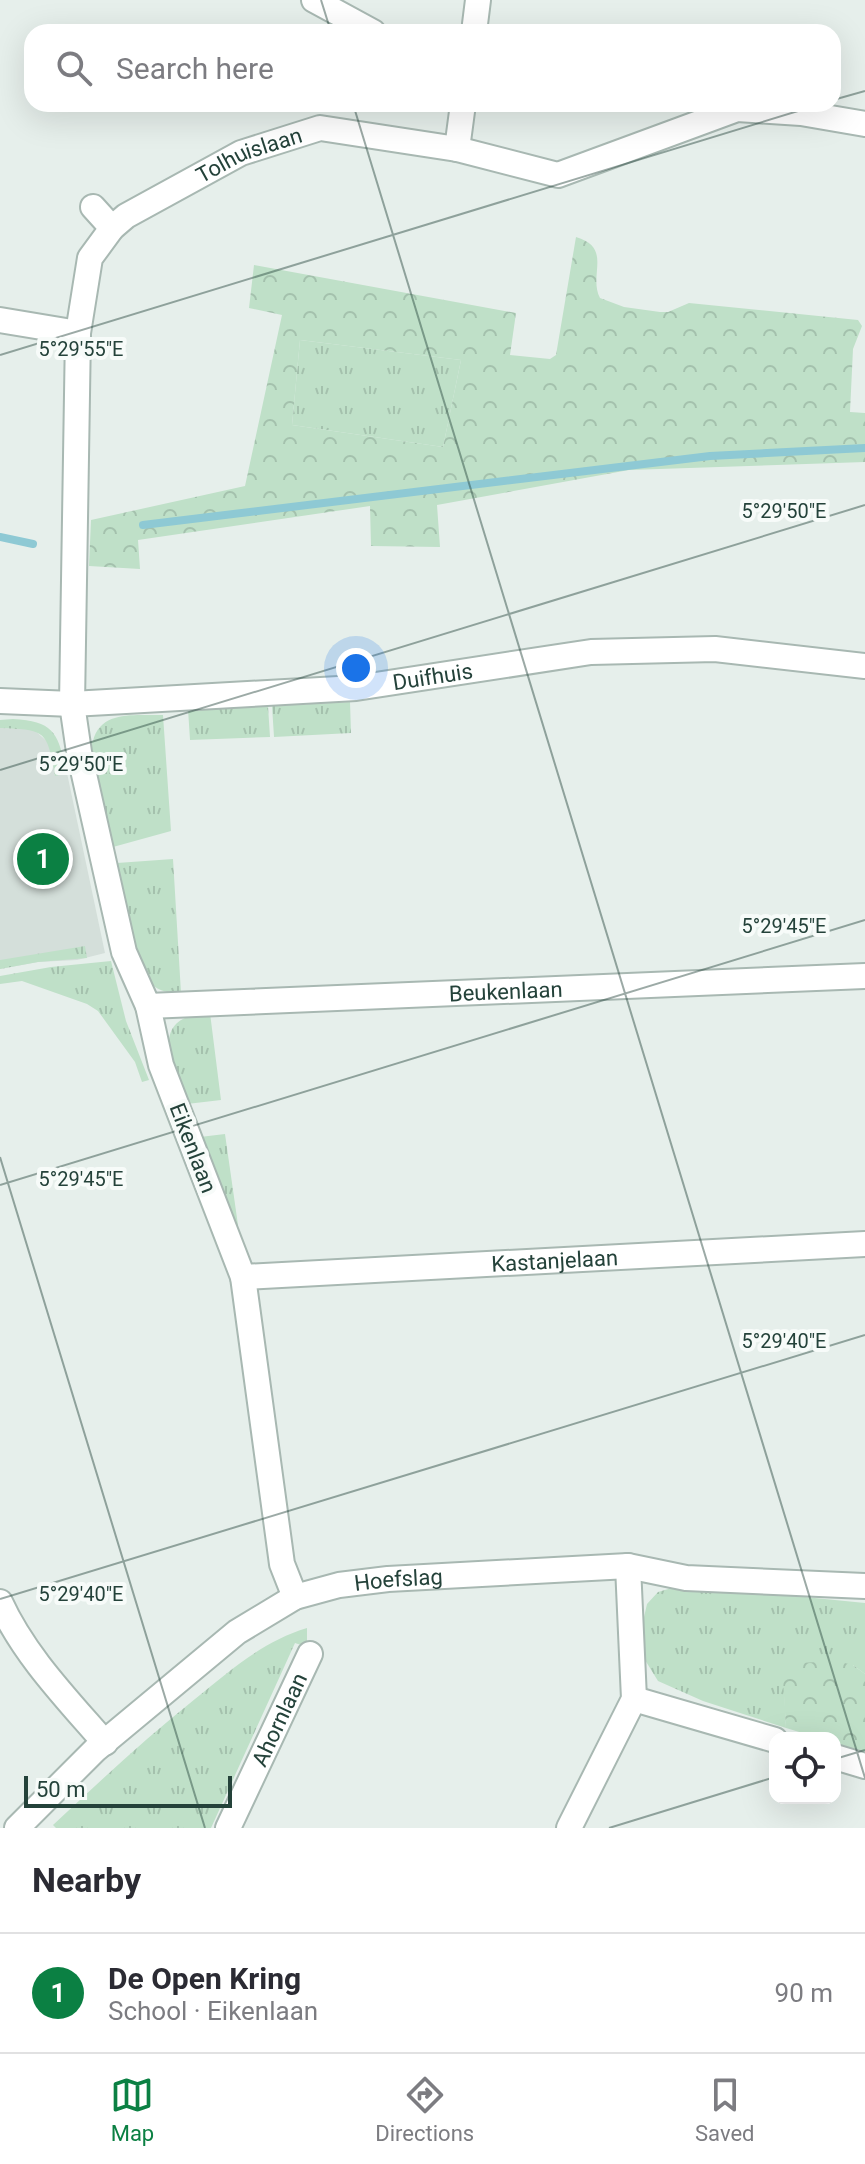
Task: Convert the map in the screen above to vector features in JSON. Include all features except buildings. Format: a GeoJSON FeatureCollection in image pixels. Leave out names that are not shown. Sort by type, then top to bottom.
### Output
{"type":"FeatureCollection","features":[{"type":"Feature","properties":{"kind":"street"},"geometry":{"type":"LineString","coordinates":[[314,0],[358,24]]}},
{"type":"Feature","properties":{"kind":"street"},"geometry":{"type":"LineString","coordinates":[[475,24],[478,0]]}},
{"type":"Feature","properties":{"kind":"street"},"geometry":{"type":"LineString","coordinates":[[457,149],[462,112]]}},
{"type":"Feature","properties":{"kind":"street","name":"Tolhuislaan"},"geometry":{"type":"LineString","coordinates":[[72,704],[78,333],[90,258],[112,228],[126,216],[241,153],[320,128],[457,149],[558,175],[729,112]]}},
{"type":"Feature","properties":{"kind":"street","name":"Tolhuislaan"},"geometry":{"type":"LineString","coordinates":[[785,112],[865,124]]}},
{"type":"Feature","properties":{"kind":"street"},"geometry":{"type":"LineString","coordinates":[[93,207],[112,228]]}},
{"type":"Feature","properties":{"kind":"street"},"geometry":{"type":"LineString","coordinates":[[0,320],[78,333]]}},
{"type":"Feature","properties":{"kind":"street","name":"Duifhuis"},"geometry":{"type":"LineString","coordinates":[[0,701],[72,704],[356,688],[591,652],[715,649],[865,666]]}},
{"type":"Feature","properties":{"kind":"street","name":"Eikenlaan"},"geometry":{"type":"LineString","coordinates":[[72,704],[79,752],[124,952],[148,1006],[161,1065],[243,1277],[282,1564],[295,1597]]}},
{"type":"Feature","properties":{"kind":"street","name":"Beukenlaan"},"geometry":{"type":"LineString","coordinates":[[148,1006],[865,976]]}},
{"type":"Feature","properties":{"kind":"street","name":"Kastanjelaan"},"geometry":{"type":"LineString","coordinates":[[243,1277],[865,1244]]}},
{"type":"Feature","properties":{"kind":"street"},"geometry":{"type":"LineString","coordinates":[[569,1828],[634,1699],[628,1566]]}},
{"type":"Feature","properties":{"kind":"street","name":"Hoefslag"},"geometry":{"type":"LineString","coordinates":[[17,1828],[95,1750],[237,1632],[295,1597],[339,1585],[388,1579],[628,1566],[686,1578],[865,1586]]}},
{"type":"Feature","properties":{"kind":"street"},"geometry":{"type":"LineString","coordinates":[[0,1602],[10,1624],[105,1743]]}},
{"type":"Feature","properties":{"kind":"street","name":"Ahornlaan"},"geometry":{"type":"LineString","coordinates":[[228,1828],[310,1654]]}},
{"type":"Feature","properties":{"kind":"street"},"geometry":{"type":"LineString","coordinates":[[634,1699],[769,1738]]}},
{"type":"Feature","properties":{"kind":"street"},"geometry":{"type":"LineString","coordinates":[[841,1759],[865,1766]]}},
{"type":"Feature","properties":{"kind":"shaded area"},"geometry":{"type":"Polygon","coordinates":[[[0,728],[33,729],[49,743],[55,775],[67,773],[105,953],[77,960],[38,962],[0,969],[0,728]]]}},
{"type":"Feature","properties":{"kind":"green space"},"geometry":{"type":"Polygon","coordinates":[[[576,237],[594,248],[597,255],[596,280],[600,298],[624,307],[668,312],[689,303],[858,320],[862,326],[853,349],[850,412],[865,413],[865,462],[629,470],[437,505],[440,547],[371,546],[370,506],[138,540],[140,569],[89,566],[91,520],[245,486],[282,315],[249,308],[254,265],[516,313],[510,355],[550,359],[556,355],[576,237]],[[300,340],[292,425],[443,447],[461,360],[300,340]]]}},
{"type":"Feature","properties":{"kind":"green space"},"geometry":{"type":"Polygon","coordinates":[[[300,340],[461,360],[443,447],[292,425],[300,340]]]}},
{"type":"Feature","properties":{"kind":"green space"},"geometry":{"type":"Polygon","coordinates":[[[350,702],[351,733],[274,737],[272,706],[350,702]]]}},
{"type":"Feature","properties":{"kind":"green space"},"geometry":{"type":"Polygon","coordinates":[[[268,706],[270,737],[190,740],[188,709],[268,706]]]}},
{"type":"Feature","properties":{"kind":"green space"},"geometry":{"type":"Polygon","coordinates":[[[132,715],[163,715],[171,831],[113,847],[88,742],[93,741],[97,731],[112,719],[132,715]]]}},
{"type":"Feature","properties":{"kind":"green space"},"geometry":{"type":"Polygon","coordinates":[[[0,720],[38,723],[53,732],[67,773],[55,776],[50,749],[42,736],[27,730],[0,728],[0,720]]]}},
{"type":"Feature","properties":{"kind":"green space"},"geometry":{"type":"Polygon","coordinates":[[[173,859],[181,993],[158,989],[145,975],[130,927],[117,863],[173,859]]]}},
{"type":"Feature","properties":{"kind":"green space"},"geometry":{"type":"Polygon","coordinates":[[[85,946],[87,958],[0,969],[0,960],[85,946]]]}},
{"type":"Feature","properties":{"kind":"green space"},"geometry":{"type":"Polygon","coordinates":[[[111,961],[126,1021],[149,1080],[142,1082],[135,1062],[98,1011],[87,1004],[22,981],[0,984],[0,976],[111,961]]]}},
{"type":"Feature","properties":{"kind":"green space"},"geometry":{"type":"Polygon","coordinates":[[[210,1013],[221,1100],[187,1104],[171,1059],[170,1033],[177,1023],[190,1016],[210,1013]]]}},
{"type":"Feature","properties":{"kind":"green space"},"geometry":{"type":"Polygon","coordinates":[[[225,1134],[238,1225],[234,1226],[200,1137],[225,1134]]]}},
{"type":"Feature","properties":{"kind":"green space"},"geometry":{"type":"Polygon","coordinates":[[[682,1585],[865,1603],[865,1674],[853,1665],[783,1664],[786,1728],[703,1701],[658,1681],[645,1660],[642,1626],[647,1604],[658,1592],[682,1585]]]}},
{"type":"Feature","properties":{"kind":"green space"},"geometry":{"type":"Polygon","coordinates":[[[307,1628],[307,1647],[295,1643],[211,1828],[56,1828],[53,1825],[140,1745],[234,1668],[261,1649],[307,1628]]]}},
{"type":"Feature","properties":{"kind":"green space"},"geometry":{"type":"Polygon","coordinates":[[[836,1661],[853,1665],[865,1674],[865,1753],[841,1745],[841,1732],[799,1732],[786,1728],[782,1664],[836,1661]]]}},
{"type":"Feature","properties":{"kind":"waterway"},"geometry":{"type":"LineString","coordinates":[[143,525],[710,456],[865,448]]}},
{"type":"Feature","properties":{"kind":"waterway"},"geometry":{"type":"LineString","coordinates":[[0,537],[33,544]]}},
{"type":"Feature","properties":{"kind":"place","name":"De Open Kring"},"geometry":{"type":"Point","coordinates":[43,859]}}]}
